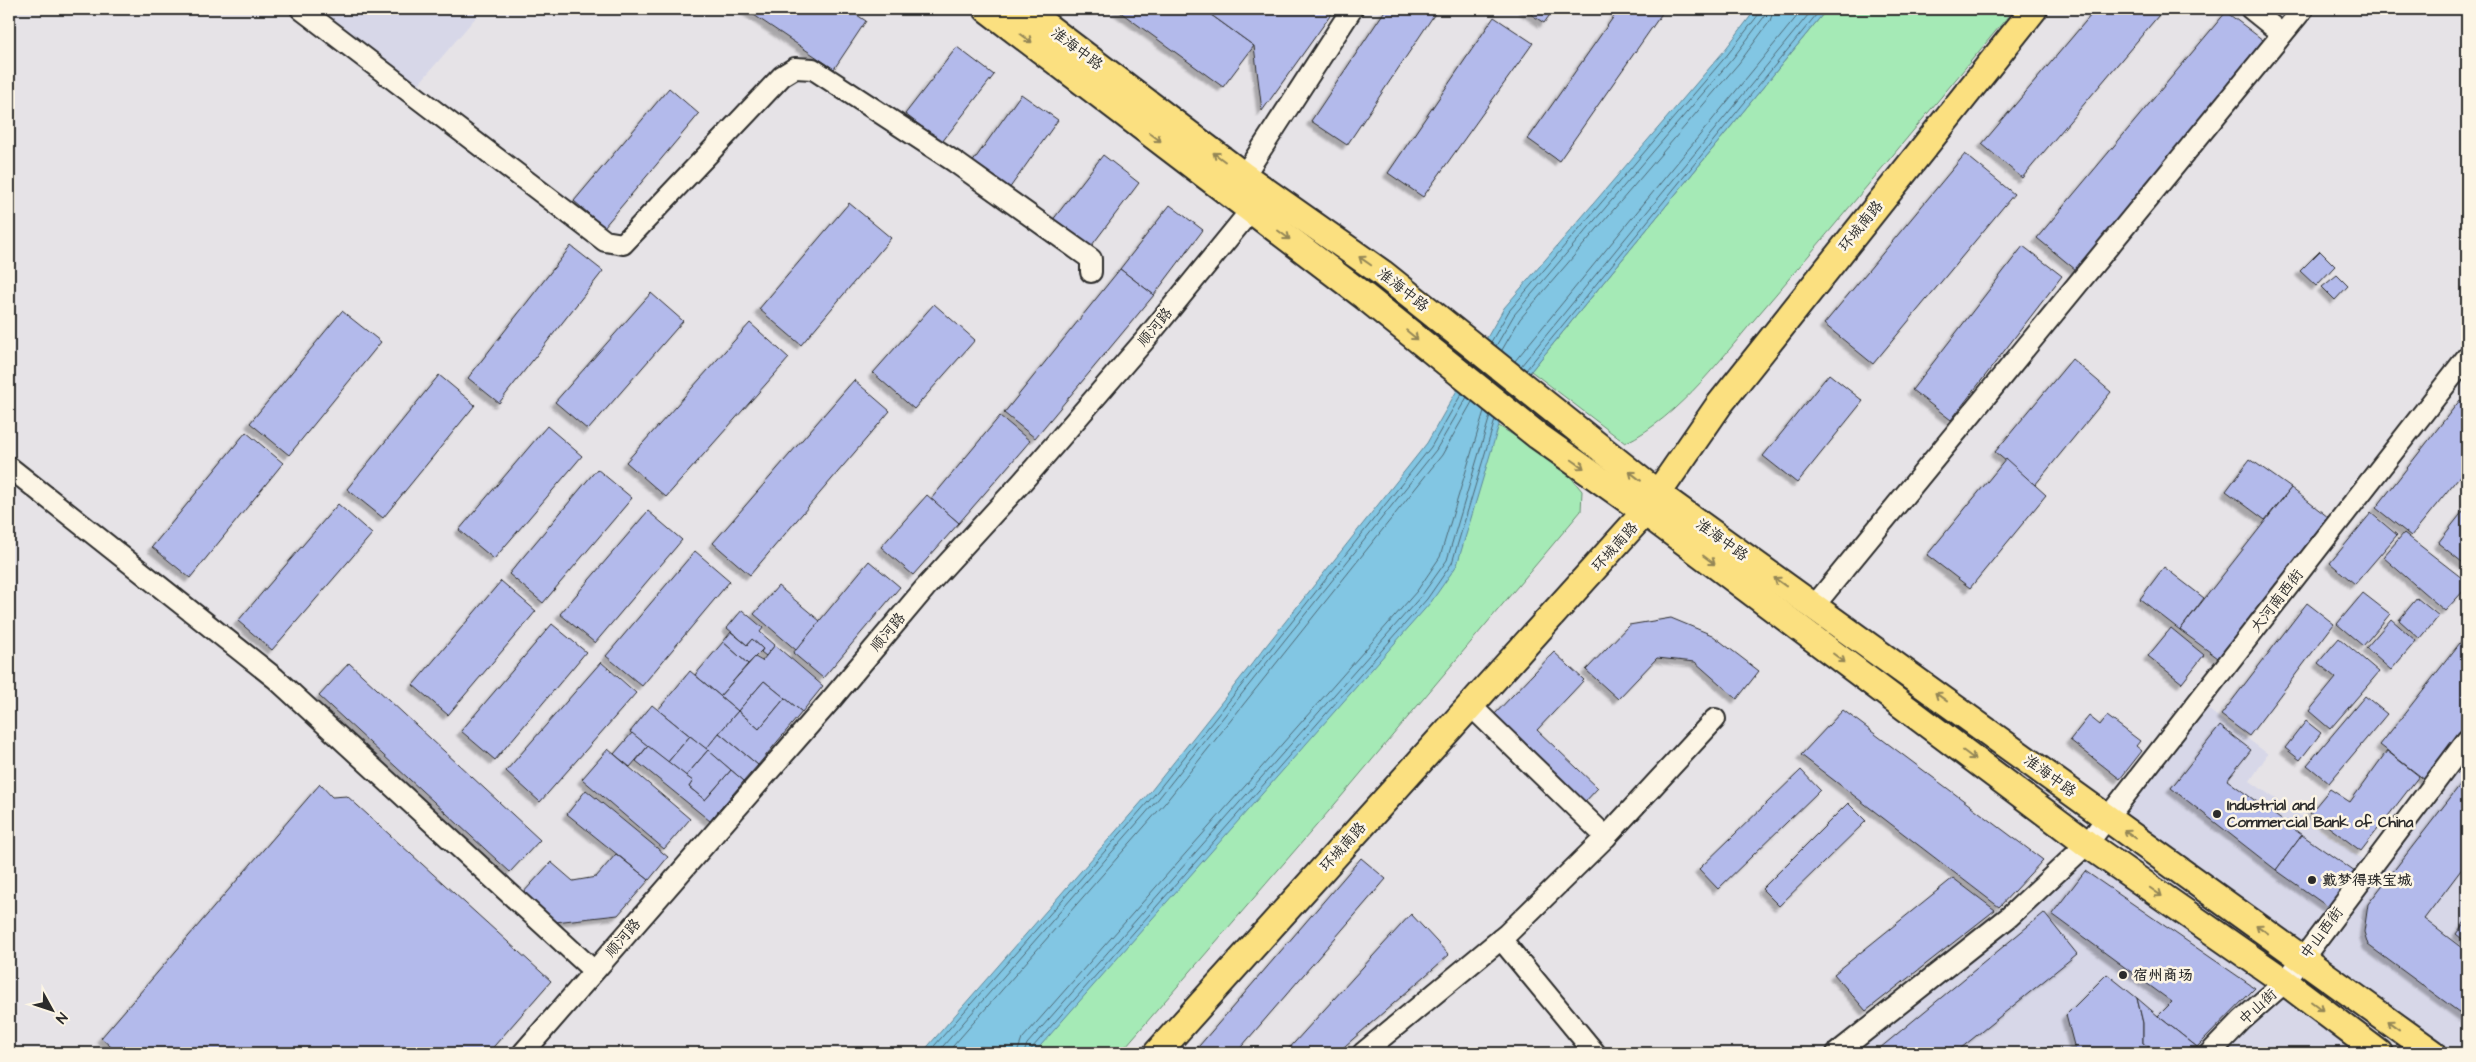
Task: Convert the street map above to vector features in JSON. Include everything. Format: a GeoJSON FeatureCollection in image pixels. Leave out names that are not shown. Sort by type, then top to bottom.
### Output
{"type":"FeatureCollection","features":[{"type":"Feature","properties":{"kind":"main road","name":"淮海中路"},"geometry":{"type":"LineString","coordinates":[[987,9],[1242,193],[1382,273],[1563,418],[1652,503],[2087,844],[2285,982],[2379,1053]]}},
{"type":"Feature","properties":{"kind":"main road","name":"淮海中路"},"geometry":{"type":"LineString","coordinates":[[1024,9],[1364,296],[1538,436],[1652,503],[1814,606],[2432,1053]]}},
{"type":"Feature","properties":{"kind":"main road","name":"环城南路"},"geometry":{"type":"LineString","coordinates":[[1157,1053],[1652,503],[1719,405],[2034,9]]}},
{"type":"Feature","properties":{"kind":"street"},"geometry":{"type":"LineString","coordinates":[[301,9],[605,241],[623,244],[782,76],[795,68],[813,69],[955,162],[1091,259],[1090,272]]}},
{"type":"Feature","properties":{"kind":"street","name":"顺河路"},"geometry":{"type":"LineString","coordinates":[[524,1053],[830,701],[925,588],[1023,481],[1145,340],[1242,193],[1352,9]]}},
{"type":"Feature","properties":{"kind":"street"},"geometry":{"type":"LineString","coordinates":[[2251,9],[2282,34]]}},
{"type":"Feature","properties":{"kind":"street"},"geometry":{"type":"LineString","coordinates":[[1814,606],[2303,9]]}},
{"type":"Feature","properties":{"kind":"street","name":"大河南西街"},"geometry":{"type":"LineString","coordinates":[[1837,1053],[2009,917],[2087,844],[2467,357]]}},
{"type":"Feature","properties":{"kind":"street"},"geometry":{"type":"LineString","coordinates":[[9,467],[275,678],[594,971]]}},
{"type":"Feature","properties":{"kind":"street"},"geometry":{"type":"LineString","coordinates":[[1471,706],[1606,837]]}},
{"type":"Feature","properties":{"kind":"street"},"geometry":{"type":"LineString","coordinates":[[1363,1053],[1501,939],[1606,837],[1715,719]]}},
{"type":"Feature","properties":{"kind":"street","name":"中山西街"},"geometry":{"type":"LineString","coordinates":[[2285,982],[2467,740]]}},
{"type":"Feature","properties":{"kind":"street"},"geometry":{"type":"LineString","coordinates":[[1501,939],[1596,1053]]}},
{"type":"Feature","properties":{"kind":"street","name":"中山街"},"geometry":{"type":"LineString","coordinates":[[2210,1053],[2242,1020],[2285,982]]}},
{"type":"Feature","properties":{"kind":"shaded area"},"geometry":{"type":"Polygon","coordinates":[[[301,9],[483,9],[411,93],[301,9]]]}},
{"type":"Feature","properties":{"kind":"shaded area"},"geometry":{"type":"Polygon","coordinates":[[[2198,702],[2268,754],[2250,781],[2372,866],[2467,740],[2467,919],[2456,934],[2467,943],[2467,1053],[2433,1053],[2108,818],[2198,702]]]}},
{"type":"Feature","properties":{"kind":"shaded area"},"geometry":{"type":"Polygon","coordinates":[[[2087,844],[2379,1053],[1837,1053],[2087,844]]]}},
{"type":"Feature","properties":{"kind":"green space"},"geometry":{"type":"Polygon","coordinates":[[[1827,9],[2014,9],[1828,233],[1701,382],[1665,417],[1625,443],[1531,371],[1827,9]]]}},
{"type":"Feature","properties":{"kind":"green space"},"geometry":{"type":"Polygon","coordinates":[[[1494,423],[1561,465],[1582,491],[1581,511],[1335,804],[1120,1053],[1021,1053],[1494,423]]]}},
{"type":"Feature","properties":{"kind":"water"},"geometry":{"type":"Polygon","coordinates":[[[1756,9],[1827,9],[1531,371],[1504,408],[1457,565],[1431,602],[1034,1053],[922,1053],[1151,791],[1427,443],[1504,308],[1724,51],[1756,9]]]}},
{"type":"Feature","properties":{"kind":"building"},"geometry":{"type":"Polygon","coordinates":[[[745,9],[848,9],[866,21],[834,69],[745,9]]]}},
{"type":"Feature","properties":{"kind":"building"},"geometry":{"type":"Polygon","coordinates":[[[1116,9],[1203,9],[1254,46],[1223,87],[1116,9]]]}},
{"type":"Feature","properties":{"kind":"building"},"geometry":{"type":"Polygon","coordinates":[[[1203,9],[1335,9],[1262,111],[1254,46],[1203,9]]]}},
{"type":"Feature","properties":{"kind":"building"},"geometry":{"type":"Polygon","coordinates":[[[1386,9],[1438,9],[1347,145],[1311,121],[1386,9]]]}},
{"type":"Feature","properties":{"kind":"building"},"geometry":{"type":"Polygon","coordinates":[[[1523,9],[1554,9],[1544,23],[1523,9]]]}},
{"type":"Feature","properties":{"kind":"building"},"geometry":{"type":"Polygon","coordinates":[[[1619,9],[1665,9],[1559,161],[1528,139],[1619,9]]]}},
{"type":"Feature","properties":{"kind":"building"},"geometry":{"type":"Polygon","coordinates":[[[2096,9],[2164,9],[2022,178],[1982,144],[2096,9]]]}},
{"type":"Feature","properties":{"kind":"building"},"geometry":{"type":"Polygon","coordinates":[[[2226,12],[2263,40],[2076,270],[2037,238],[2226,12]]]}},
{"type":"Feature","properties":{"kind":"building"},"geometry":{"type":"Polygon","coordinates":[[[1494,17],[1533,43],[1423,197],[1388,173],[1494,17]]]}},
{"type":"Feature","properties":{"kind":"building"},"geometry":{"type":"Polygon","coordinates":[[[957,47],[994,75],[942,142],[905,114],[957,47]]]}},
{"type":"Feature","properties":{"kind":"building"},"geometry":{"type":"Polygon","coordinates":[[[669,88],[699,114],[604,227],[574,201],[669,88]]]}},
{"type":"Feature","properties":{"kind":"building"},"geometry":{"type":"Polygon","coordinates":[[[1021,94],[1058,120],[1009,189],[972,163],[1021,94]]]}},
{"type":"Feature","properties":{"kind":"building"},"geometry":{"type":"Polygon","coordinates":[[[1965,154],[2014,194],[1873,364],[1824,324],[1965,154]]]}},
{"type":"Feature","properties":{"kind":"building"},"geometry":{"type":"Polygon","coordinates":[[[1103,155],[1139,183],[1089,249],[1052,221],[1103,155]]]}},
{"type":"Feature","properties":{"kind":"building"},"geometry":{"type":"Polygon","coordinates":[[[849,203],[891,238],[801,345],[759,309],[849,203]]]}},
{"type":"Feature","properties":{"kind":"building"},"geometry":{"type":"Polygon","coordinates":[[[1170,205],[1203,230],[1154,295],[1120,269],[1170,205]]]}},
{"type":"Feature","properties":{"kind":"building"},"geometry":{"type":"Polygon","coordinates":[[[571,246],[603,271],[499,403],[468,378],[571,246]]]}},
{"type":"Feature","properties":{"kind":"building"},"geometry":{"type":"Polygon","coordinates":[[[2023,246],[2062,276],[1951,420],[1912,390],[2023,246]]]}},
{"type":"Feature","properties":{"kind":"building"},"geometry":{"type":"Polygon","coordinates":[[[2320,251],[2335,266],[2316,286],[2300,271],[2320,251]]]}},
{"type":"Feature","properties":{"kind":"building"},"geometry":{"type":"Polygon","coordinates":[[[1120,269],[1154,295],[1035,438],[1004,413],[1120,269]]]}},
{"type":"Feature","properties":{"kind":"building"},"geometry":{"type":"Polygon","coordinates":[[[2337,275],[2348,286],[2335,300],[2322,287],[2337,275]]]}},
{"type":"Feature","properties":{"kind":"building"},"geometry":{"type":"Polygon","coordinates":[[[651,293],[683,321],[588,430],[555,402],[651,293]]]}},
{"type":"Feature","properties":{"kind":"building"},"geometry":{"type":"Polygon","coordinates":[[[934,304],[975,340],[914,409],[873,373],[934,304]]]}},
{"type":"Feature","properties":{"kind":"building"},"geometry":{"type":"Polygon","coordinates":[[[342,311],[381,342],[289,455],[250,423],[342,311]]]}},
{"type":"Feature","properties":{"kind":"building"},"geometry":{"type":"Polygon","coordinates":[[[750,323],[789,358],[666,497],[626,462],[750,323]]]}},
{"type":"Feature","properties":{"kind":"building"},"geometry":{"type":"Polygon","coordinates":[[[2072,359],[2111,392],[2035,485],[1995,452],[2072,359]]]}},
{"type":"Feature","properties":{"kind":"building"},"geometry":{"type":"Polygon","coordinates":[[[1829,374],[1863,401],[1797,483],[1763,456],[1829,374]]]}},
{"type":"Feature","properties":{"kind":"building"},"geometry":{"type":"Polygon","coordinates":[[[439,375],[475,405],[383,518],[347,489],[439,375]]]}},
{"type":"Feature","properties":{"kind":"building"},"geometry":{"type":"Polygon","coordinates":[[[854,380],[890,411],[750,575],[713,543],[854,380]]]}},
{"type":"Feature","properties":{"kind":"building"},"geometry":{"type":"Polygon","coordinates":[[[2460,400],[2467,406],[2467,467],[2411,536],[2376,508],[2460,400]]]}},
{"type":"Feature","properties":{"kind":"building"},"geometry":{"type":"Polygon","coordinates":[[[1000,416],[1030,441],[959,523],[931,499],[1000,416]]]}},
{"type":"Feature","properties":{"kind":"building"},"geometry":{"type":"Polygon","coordinates":[[[547,426],[582,456],[494,559],[459,530],[547,426]]]}},
{"type":"Feature","properties":{"kind":"building"},"geometry":{"type":"Polygon","coordinates":[[[246,432],[283,463],[190,578],[152,547],[246,432]]]}},
{"type":"Feature","properties":{"kind":"building"},"geometry":{"type":"Polygon","coordinates":[[[2006,459],[2046,495],[1970,588],[1927,555],[2006,459]]]}},
{"type":"Feature","properties":{"kind":"building"},"geometry":{"type":"Polygon","coordinates":[[[2250,459],[2291,488],[2265,520],[2226,491],[2250,459]]]}},
{"type":"Feature","properties":{"kind":"building"},"geometry":{"type":"Polygon","coordinates":[[[597,469],[632,498],[543,603],[509,574],[597,469]]]}},
{"type":"Feature","properties":{"kind":"building"},"geometry":{"type":"Polygon","coordinates":[[[2291,488],[2328,517],[2218,658],[2180,630],[2291,488]]]}},
{"type":"Feature","properties":{"kind":"building"},"geometry":{"type":"Polygon","coordinates":[[[927,495],[959,523],[913,575],[881,547],[927,495]]]}},
{"type":"Feature","properties":{"kind":"building"},"geometry":{"type":"Polygon","coordinates":[[[338,504],[372,534],[272,650],[238,621],[338,504]]]}},
{"type":"Feature","properties":{"kind":"building"},"geometry":{"type":"Polygon","coordinates":[[[2467,506],[2467,566],[2438,543],[2467,506]]]}},
{"type":"Feature","properties":{"kind":"building"},"geometry":{"type":"Polygon","coordinates":[[[648,511],[682,540],[595,643],[560,614],[648,511]]]}},
{"type":"Feature","properties":{"kind":"building"},"geometry":{"type":"Polygon","coordinates":[[[2371,513],[2397,535],[2355,584],[2330,563],[2371,513]]]}},
{"type":"Feature","properties":{"kind":"building"},"geometry":{"type":"Polygon","coordinates":[[[2404,533],[2467,582],[2467,587],[2445,611],[2383,557],[2404,533]]]}},
{"type":"Feature","properties":{"kind":"building"},"geometry":{"type":"Polygon","coordinates":[[[695,551],[730,581],[642,686],[606,656],[695,551]]]}},
{"type":"Feature","properties":{"kind":"building"},"geometry":{"type":"Polygon","coordinates":[[[869,561],[900,587],[823,678],[793,653],[869,561]]]}},
{"type":"Feature","properties":{"kind":"building"},"geometry":{"type":"Polygon","coordinates":[[[2164,567],[2204,598],[2180,630],[2140,599],[2164,567]]]}},
{"type":"Feature","properties":{"kind":"building"},"geometry":{"type":"Polygon","coordinates":[[[501,581],[536,611],[448,715],[413,685],[501,581]]]}},
{"type":"Feature","properties":{"kind":"building"},"geometry":{"type":"Polygon","coordinates":[[[778,586],[820,621],[796,650],[754,614],[778,586]]]}},
{"type":"Feature","properties":{"kind":"building"},"geometry":{"type":"Polygon","coordinates":[[[2363,593],[2390,614],[2363,646],[2337,624],[2363,593]]]}},
{"type":"Feature","properties":{"kind":"building"},"geometry":{"type":"Polygon","coordinates":[[[2417,598],[2439,616],[2420,639],[2399,620],[2417,598]]]}},
{"type":"Feature","properties":{"kind":"building"},"geometry":{"type":"Polygon","coordinates":[[[2307,603],[2334,624],[2249,736],[2221,715],[2307,603]]]}},
{"type":"Feature","properties":{"kind":"building"},"geometry":{"type":"Polygon","coordinates":[[[742,610],[763,628],[760,632],[775,645],[766,656],[761,652],[763,649],[752,639],[747,645],[727,628],[742,610]]]}},
{"type":"Feature","properties":{"kind":"building"},"geometry":{"type":"Polygon","coordinates":[[[1671,618],[1712,635],[1759,671],[1737,699],[1695,662],[1657,658],[1618,699],[1586,670],[1629,625],[1671,618]]]}},
{"type":"Feature","properties":{"kind":"building"},"geometry":{"type":"Polygon","coordinates":[[[2391,619],[2416,641],[2391,670],[2366,648],[2391,619]]]}},
{"type":"Feature","properties":{"kind":"building"},"geometry":{"type":"Polygon","coordinates":[[[552,624],[586,652],[495,760],[461,731],[552,624]]]}},
{"type":"Feature","properties":{"kind":"building"},"geometry":{"type":"Polygon","coordinates":[[[2171,628],[2204,655],[2182,683],[2148,656],[2171,628]]]}},
{"type":"Feature","properties":{"kind":"building"},"geometry":{"type":"Polygon","coordinates":[[[731,632],[747,645],[752,639],[763,649],[748,664],[723,642],[731,632]]]}},
{"type":"Feature","properties":{"kind":"building"},"geometry":{"type":"Polygon","coordinates":[[[2467,634],[2467,726],[2425,780],[2380,745],[2467,634]]]}},
{"type":"Feature","properties":{"kind":"building"},"geometry":{"type":"Polygon","coordinates":[[[2339,638],[2379,672],[2330,729],[2309,711],[2336,678],[2318,663],[2339,638]]]}},
{"type":"Feature","properties":{"kind":"building"},"geometry":{"type":"Polygon","coordinates":[[[723,642],[748,664],[720,696],[695,675],[723,642]]]}},
{"type":"Feature","properties":{"kind":"building"},"geometry":{"type":"Polygon","coordinates":[[[775,645],[823,686],[802,712],[764,681],[738,711],[720,696],[755,657],[762,661],[775,645]]]}},
{"type":"Feature","properties":{"kind":"building"},"geometry":{"type":"Polygon","coordinates":[[[1554,652],[1584,680],[1537,730],[1598,788],[1583,804],[1492,717],[1554,652]]]}},
{"type":"Feature","properties":{"kind":"building"},"geometry":{"type":"Polygon","coordinates":[[[601,662],[636,693],[540,802],[506,771],[601,662]]]}},
{"type":"Feature","properties":{"kind":"building"},"geometry":{"type":"Polygon","coordinates":[[[349,663],[540,840],[510,872],[319,696],[349,663]]]}},
{"type":"Feature","properties":{"kind":"building"},"geometry":{"type":"Polygon","coordinates":[[[690,671],[738,711],[706,749],[658,710],[690,671]]]}},
{"type":"Feature","properties":{"kind":"building"},"geometry":{"type":"Polygon","coordinates":[[[764,681],[785,698],[759,729],[738,711],[764,681]]]}},
{"type":"Feature","properties":{"kind":"building"},"geometry":{"type":"Polygon","coordinates":[[[2365,696],[2387,714],[2329,783],[2307,765],[2365,696]]]}},
{"type":"Feature","properties":{"kind":"building"},"geometry":{"type":"Polygon","coordinates":[[[785,698],[802,712],[758,765],[719,733],[738,711],[759,729],[785,698]]]}},
{"type":"Feature","properties":{"kind":"building"},"geometry":{"type":"Polygon","coordinates":[[[652,705],[690,736],[668,762],[630,732],[652,705]]]}},
{"type":"Feature","properties":{"kind":"building"},"geometry":{"type":"Polygon","coordinates":[[[1843,710],[2043,860],[1999,907],[1801,755],[1843,710]]]}},
{"type":"Feature","properties":{"kind":"building"},"geometry":{"type":"Polygon","coordinates":[[[2089,716],[2100,725],[2107,716],[2140,741],[2136,746],[2142,751],[2120,779],[2070,740],[2089,716]]]}},
{"type":"Feature","properties":{"kind":"building"},"geometry":{"type":"Polygon","coordinates":[[[2306,721],[2321,733],[2300,760],[2285,748],[2306,721]]]}},
{"type":"Feature","properties":{"kind":"building"},"geometry":{"type":"Polygon","coordinates":[[[2220,726],[2251,750],[2227,780],[2302,835],[2276,870],[2171,788],[2220,726]]]}},
{"type":"Feature","properties":{"kind":"building"},"geometry":{"type":"Polygon","coordinates":[[[632,733],[648,746],[630,767],[614,754],[632,733]]]}},
{"type":"Feature","properties":{"kind":"building"},"geometry":{"type":"Polygon","coordinates":[[[719,733],[758,765],[744,781],[706,749],[719,733]]]}},
{"type":"Feature","properties":{"kind":"building"},"geometry":{"type":"Polygon","coordinates":[[[690,736],[708,750],[686,776],[668,762],[690,736]]]}},
{"type":"Feature","properties":{"kind":"building"},"geometry":{"type":"Polygon","coordinates":[[[648,746],[693,781],[689,787],[705,800],[731,770],[744,781],[710,821],[636,761],[648,746]]]}},
{"type":"Feature","properties":{"kind":"building"},"geometry":{"type":"Polygon","coordinates":[[[608,749],[690,819],[664,849],[582,779],[608,749]]]}},
{"type":"Feature","properties":{"kind":"building"},"geometry":{"type":"Polygon","coordinates":[[[708,750],[731,770],[705,800],[689,787],[693,781],[686,776],[708,750]]]}},
{"type":"Feature","properties":{"kind":"building"},"geometry":{"type":"Polygon","coordinates":[[[2387,751],[2419,776],[2361,851],[2310,813],[2330,789],[2350,802],[2387,751]]]}},
{"type":"Feature","properties":{"kind":"building"},"geometry":{"type":"Polygon","coordinates":[[[1801,770],[1820,790],[1718,889],[1699,869],[1801,770]]]}},
{"type":"Feature","properties":{"kind":"building"},"geometry":{"type":"Polygon","coordinates":[[[2467,776],[2467,862],[2424,919],[2467,952],[2467,1018],[2368,945],[2364,932],[2368,904],[2467,776]]]}},
{"type":"Feature","properties":{"kind":"building"},"geometry":{"type":"Polygon","coordinates":[[[320,784],[332,797],[347,796],[551,981],[488,1053],[118,1053],[101,1038],[320,784]]]}},
{"type":"Feature","properties":{"kind":"building"},"geometry":{"type":"Polygon","coordinates":[[[586,790],[668,857],[649,880],[567,814],[586,790]]]}},
{"type":"Feature","properties":{"kind":"building"},"geometry":{"type":"Polygon","coordinates":[[[1848,803],[1866,821],[1779,906],[1762,889],[1848,803]]]}},
{"type":"Feature","properties":{"kind":"building"},"geometry":{"type":"Polygon","coordinates":[[[2302,835],[2355,872],[2328,907],[2276,870],[2302,835]]]}},
{"type":"Feature","properties":{"kind":"building"},"geometry":{"type":"Polygon","coordinates":[[[616,854],[649,880],[618,915],[555,922],[522,894],[551,862],[573,881],[596,877],[616,854]]]}},
{"type":"Feature","properties":{"kind":"building"},"geometry":{"type":"Polygon","coordinates":[[[1361,858],[1386,879],[1236,1053],[1193,1053],[1361,858]]]}},
{"type":"Feature","properties":{"kind":"building"},"geometry":{"type":"Polygon","coordinates":[[[2085,871],[2255,988],[2197,1047],[2158,1016],[2172,1002],[2052,914],[2085,871]]]}},
{"type":"Feature","properties":{"kind":"building"},"geometry":{"type":"Polygon","coordinates":[[[1953,878],[1995,910],[1866,1011],[1834,974],[1953,878]]]}},
{"type":"Feature","properties":{"kind":"building"},"geometry":{"type":"Polygon","coordinates":[[[2044,913],[2077,954],[1955,1053],[1874,1053],[2044,913]]]}},
{"type":"Feature","properties":{"kind":"building"},"geometry":{"type":"Polygon","coordinates":[[[1411,914],[1449,955],[1337,1053],[1285,1053],[1411,914]]]}},
{"type":"Feature","properties":{"kind":"building"},"geometry":{"type":"Polygon","coordinates":[[[2467,919],[2467,943],[2456,934],[2467,919]]]}},
{"type":"Feature","properties":{"kind":"building"},"geometry":{"type":"Polygon","coordinates":[[[2107,974],[2137,998],[2143,1023],[2143,1043],[2158,1053],[2076,1053],[2066,1015],[2107,974]]]}},
{"type":"Feature","properties":{"kind":"building"},"geometry":{"type":"Polygon","coordinates":[[[2137,998],[2197,1047],[2190,1053],[2158,1053],[2143,1043],[2143,1023],[2137,998]]]}},
{"type":"Feature","properties":{"kind":"place","name":"Industrial and Commercial Bank of China"},"geometry":{"type":"Point","coordinates":[2217,814]}},
{"type":"Feature","properties":{"kind":"place","name":"戴梦得珠宝城"},"geometry":{"type":"Point","coordinates":[2312,880]}},
{"type":"Feature","properties":{"kind":"place","name":"宿州商场"},"geometry":{"type":"Point","coordinates":[2123,975]}}]}
